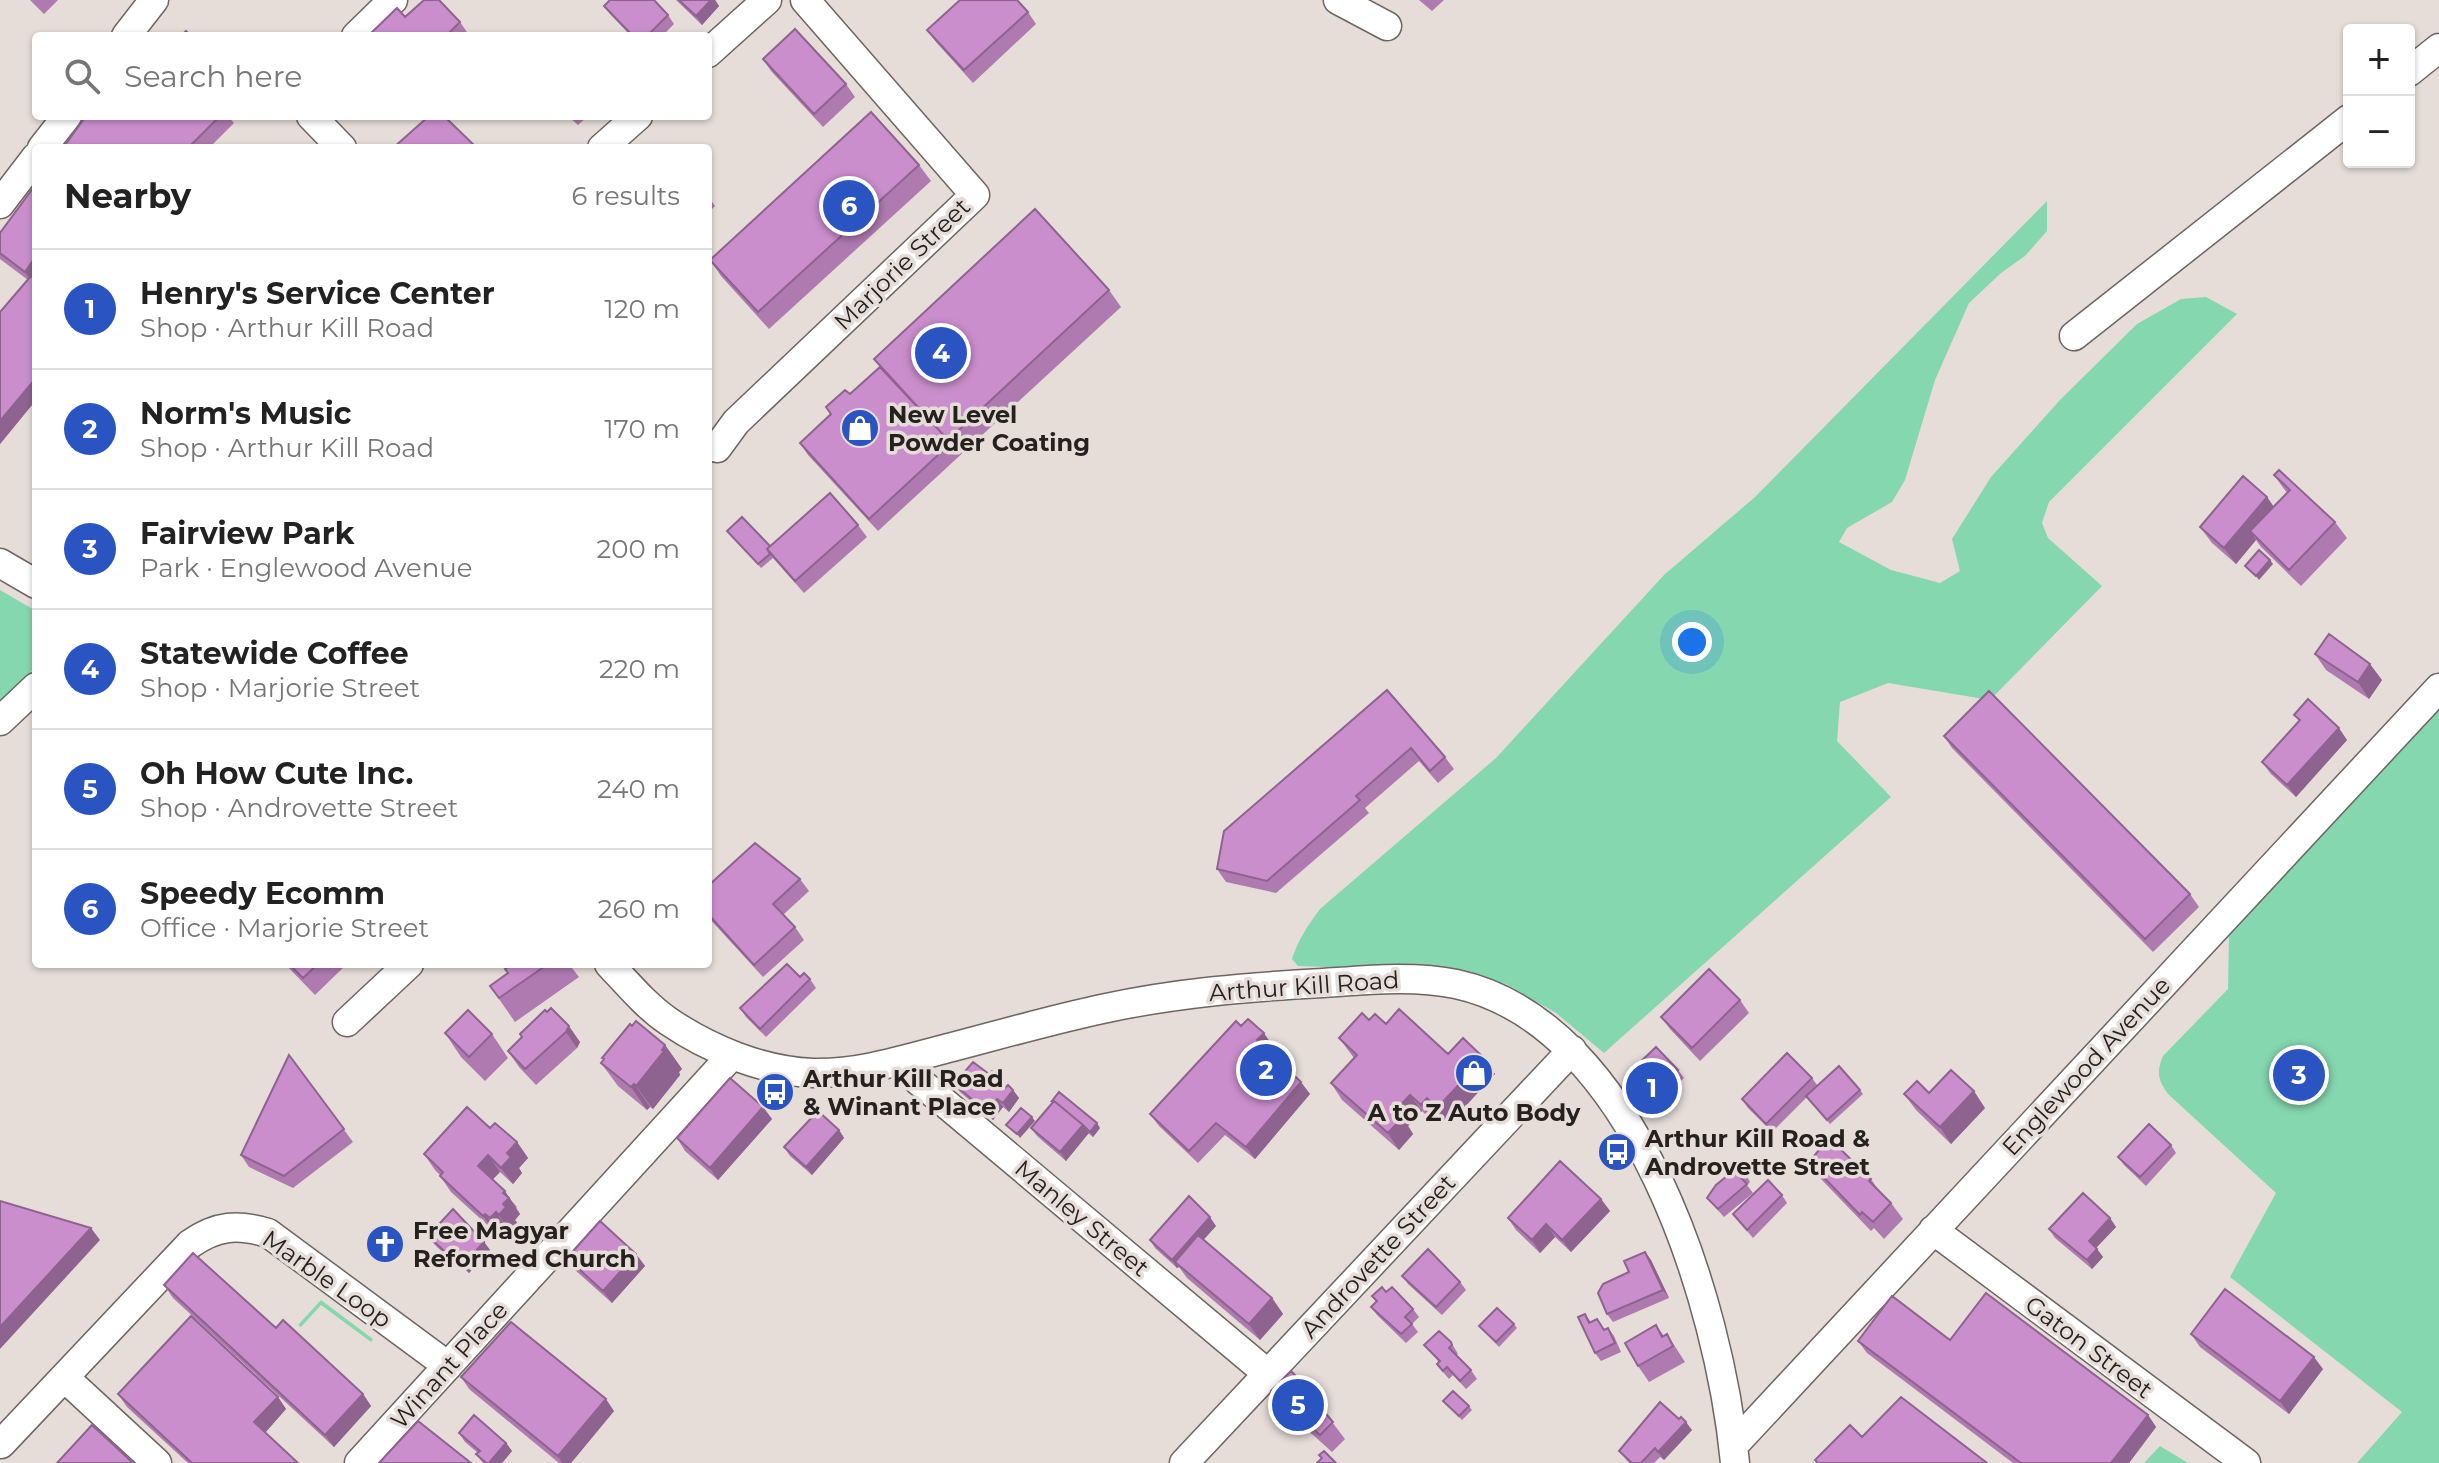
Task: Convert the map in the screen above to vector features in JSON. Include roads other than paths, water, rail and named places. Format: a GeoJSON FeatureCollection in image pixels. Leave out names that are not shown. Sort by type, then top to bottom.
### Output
{"type":"FeatureCollection","features":[{"type":"Feature","properties":{"kind":"street"},"geometry":{"type":"LineString","coordinates":[[129,32],[154,0]]}},
{"type":"Feature","properties":{"kind":"street"},"geometry":{"type":"LineString","coordinates":[[360,32],[393,0]]}},
{"type":"Feature","properties":{"kind":"street"},"geometry":{"type":"LineString","coordinates":[[712,49],[767,0]]}},
{"type":"Feature","properties":{"kind":"street","name":"Marjorie Street"},"geometry":{"type":"LineString","coordinates":[[717,448],[736,422],[975,195],[805,0]]}},
{"type":"Feature","properties":{"kind":"street"},"geometry":{"type":"LineString","coordinates":[[1338,0],[1387,26]]}},
{"type":"Feature","properties":{"kind":"street"},"geometry":{"type":"LineString","coordinates":[[2415,67],[2439,48]]}},
{"type":"Feature","properties":{"kind":"street"},"geometry":{"type":"LineString","coordinates":[[45,144],[64,120]]}},
{"type":"Feature","properties":{"kind":"street"},"geometry":{"type":"LineString","coordinates":[[315,120],[338,144]]}},
{"type":"Feature","properties":{"kind":"street"},"geometry":{"type":"LineString","coordinates":[[606,144],[634,120]]}},
{"type":"Feature","properties":{"kind":"street"},"geometry":{"type":"LineString","coordinates":[[2074,336],[2343,124]]}},
{"type":"Feature","properties":{"kind":"street"},"geometry":{"type":"LineString","coordinates":[[0,204],[32,162]]}},
{"type":"Feature","properties":{"kind":"street"},"geometry":{"type":"LineString","coordinates":[[0,563],[32,582]]}},
{"type":"Feature","properties":{"kind":"street","name":"Englewood Avenue"},"geometry":{"type":"LineString","coordinates":[[1734,1454],[1933,1230],[2439,688]]}},
{"type":"Feature","properties":{"kind":"street"},"geometry":{"type":"LineString","coordinates":[[0,721],[32,691]]}},
{"type":"Feature","properties":{"kind":"street"},"geometry":{"type":"LineString","coordinates":[[347,1022],[405,968]]}},
{"type":"Feature","properties":{"kind":"street","name":"Arthur Kill Road"},"geometry":{"type":"LineString","coordinates":[[613,968],[665,1019],[697,1038],[732,1055],[769,1067],[812,1073],[896,1062],[1080,1014],[1153,999],[1253,987],[1384,979],[1421,980],[1457,985],[1495,997],[1527,1015],[1572,1050],[1599,1081],[1650,1162],[1701,1293],[1719,1357],[1734,1454]]}},
{"type":"Feature","properties":{"kind":"street","name":"Androvette Street"},"geometry":{"type":"LineString","coordinates":[[1184,1463],[1572,1050]]}},
{"type":"Feature","properties":{"kind":"street","name":"Winant Place"},"geometry":{"type":"LineString","coordinates":[[359,1463],[732,1055]]}},
{"type":"Feature","properties":{"kind":"street","name":"Manley Street"},"geometry":{"type":"LineString","coordinates":[[896,1062],[1268,1374]]}},
{"type":"Feature","properties":{"kind":"street","name":"Marble Loop"},"geometry":{"type":"LineString","coordinates":[[1,1444],[190,1244],[206,1232],[225,1226],[248,1227],[268,1233],[448,1366]]}},
{"type":"Feature","properties":{"kind":"street","name":"Gaton Street"},"geometry":{"type":"LineString","coordinates":[[1933,1230],[2246,1463]]}},
{"type":"Feature","properties":{"kind":"street"},"geometry":{"type":"LineString","coordinates":[[65,1378],[157,1463]]}},
{"type":"Feature","properties":{"kind":"place","name":"Speedy Ecomm"},"geometry":{"type":"Point","coordinates":[849,206]}},
{"type":"Feature","properties":{"kind":"place","name":"Statewide Coffee"},"geometry":{"type":"Point","coordinates":[941,353]}},
{"type":"Feature","properties":{"kind":"place","name":"New Level Powder Coating"},"geometry":{"type":"Point","coordinates":[860,428]}},
{"type":"Feature","properties":{"kind":"place","name":"Norm's Music"},"geometry":{"type":"Point","coordinates":[1266,1070]}},
{"type":"Feature","properties":{"kind":"place","name":"A to Z Auto Body"},"geometry":{"type":"Point","coordinates":[1474,1073]}},
{"type":"Feature","properties":{"kind":"place","name":"Fairview Park"},"geometry":{"type":"Point","coordinates":[2299,1075]}},
{"type":"Feature","properties":{"kind":"place","name":"Henry's Service Center"},"geometry":{"type":"Point","coordinates":[1652,1088]}},
{"type":"Feature","properties":{"kind":"place","name":"Arthur Kill Road & Winant Place"},"geometry":{"type":"Point","coordinates":[775,1092]}},
{"type":"Feature","properties":{"kind":"place","name":"Arthur Kill Road & Androvette Street"},"geometry":{"type":"Point","coordinates":[1617,1152]}},
{"type":"Feature","properties":{"kind":"place","name":"Free Magyar Reformed Church"},"geometry":{"type":"Point","coordinates":[385,1244]}},
{"type":"Feature","properties":{"kind":"place","name":"Oh How Cute Inc."},"geometry":{"type":"Point","coordinates":[1298,1405]}}]}
